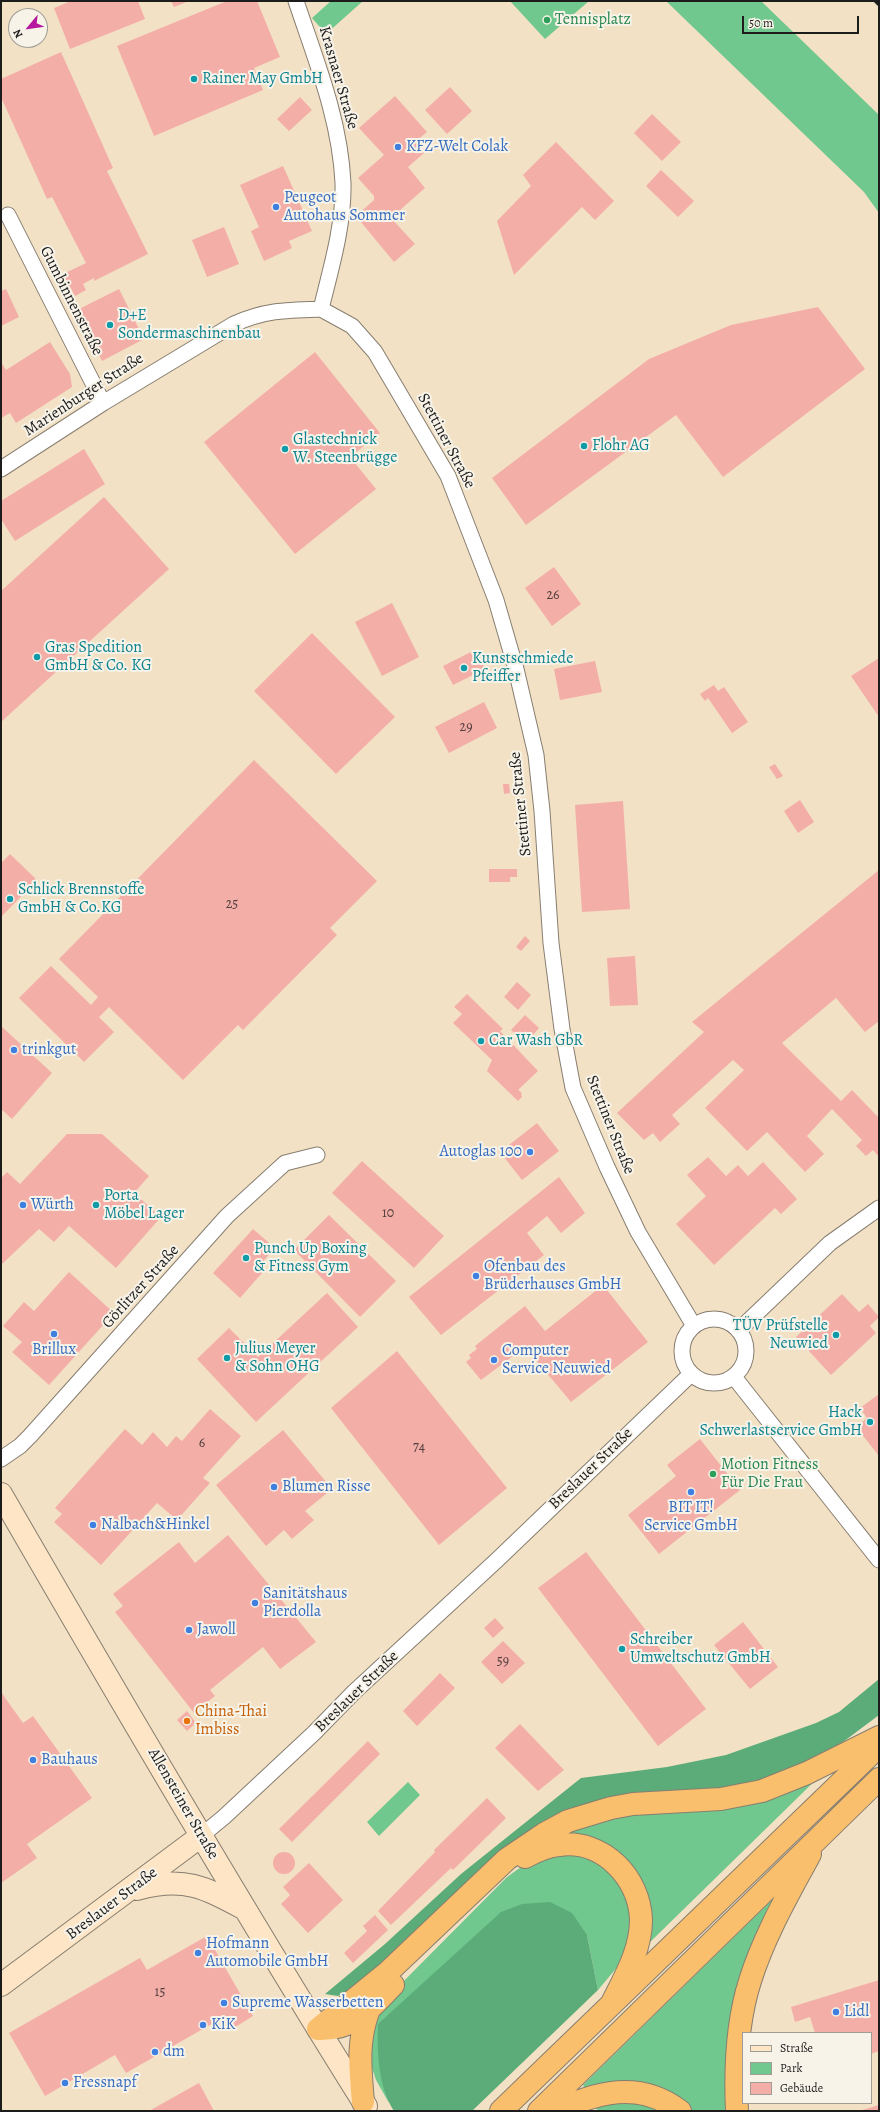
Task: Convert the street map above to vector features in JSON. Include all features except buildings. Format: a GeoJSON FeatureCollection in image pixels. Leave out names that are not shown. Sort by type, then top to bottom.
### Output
{"type":"FeatureCollection","features":[{"type":"Feature","properties":{"kind":"highway"},"geometry":{"type":"LineString","coordinates":[[318,2029],[388,1972],[507,1859],[544,1834],[568,1821],[612,1808],[633,1804],[721,1800],[762,1791],[807,1773],[879,1737]]}},
{"type":"Feature","properties":{"kind":"highway"},"geometry":{"type":"LineString","coordinates":[[501,2111],[879,1746]]}},
{"type":"Feature","properties":{"kind":"highway"},"geometry":{"type":"LineString","coordinates":[[539,2111],[879,1779]]}},
{"type":"Feature","properties":{"kind":"highway"},"geometry":{"type":"LineString","coordinates":[[737,2111],[739,2039],[750,1981],[770,1930],[820,1836]]}},
{"type":"Feature","properties":{"kind":"highway"},"geometry":{"type":"LineString","coordinates":[[318,2029],[341,2028],[355,2020],[369,2009],[505,1872],[536,1851],[560,1845],[574,1845],[591,1848],[608,1858],[623,1870],[633,1886],[639,1902],[641,1921],[640,1937],[635,1956],[612,2003]]}},
{"type":"Feature","properties":{"kind":"highway"},"geometry":{"type":"LineString","coordinates":[[366,2106],[359,2051],[362,2027],[369,2009]]}},
{"type":"Feature","properties":{"kind":"highway"},"geometry":{"type":"LineString","coordinates":[[554,2111],[601,2094],[629,2091],[658,2098],[680,2111]]}},
{"type":"Feature","properties":{"kind":"street","name":"Krasnaer Straße"},"geometry":{"type":"LineString","coordinates":[[296,1],[330,100],[338,136],[343,183],[341,213],[334,256],[321,309]]}},
{"type":"Feature","properties":{"kind":"street","name":"Gumbinnenstraße"},"geometry":{"type":"LineString","coordinates":[[8,215],[103,403]]}},
{"type":"Feature","properties":{"kind":"street","name":"Marienburger Straße"},"geometry":{"type":"LineString","coordinates":[[1,469],[103,403],[206,340],[250,317],[283,310],[321,309]]}},
{"type":"Feature","properties":{"kind":"street","name":"Stettiner Straße"},"geometry":{"type":"LineString","coordinates":[[321,309],[352,326],[379,359],[448,476],[496,600],[516,669],[536,756],[542,811],[551,943],[562,1029],[573,1088],[607,1167],[638,1232],[694,1326]]}},
{"type":"Feature","properties":{"kind":"street","name":"Görlitzer Straße"},"geometry":{"type":"LineString","coordinates":[[1,1459],[20,1446],[30,1436],[227,1216],[285,1163],[317,1155]]}},
{"type":"Feature","properties":{"kind":"street"},"geometry":{"type":"LineString","coordinates":[[739,1330],[830,1243],[879,1208]]}},
{"type":"Feature","properties":{"kind":"street"},"geometry":{"type":"LineString","coordinates":[[712,1318],[722,1319],[739,1330],[745,1339],[747,1349],[746,1360],[742,1369],[734,1377],[717,1384],[703,1381],[691,1374],[685,1365],[682,1354],[682,1344],[686,1334],[694,1326],[702,1320],[712,1318]]}},
{"type":"Feature","properties":{"kind":"street","name":"Breslauer Straße"},"geometry":{"type":"LineString","coordinates":[[1,1985],[128,1892],[224,1817],[314,1733],[354,1692],[497,1560],[691,1374]]}},
{"type":"Feature","properties":{"kind":"street"},"geometry":{"type":"LineString","coordinates":[[734,1377],[879,1560]]}},
{"type":"Feature","properties":{"kind":"street","name":"Allensteiner Straße"},"geometry":{"type":"LineString","coordinates":[[1,1494],[37,1560],[201,1836],[366,2106]]}},
{"type":"Feature","properties":{"kind":"street"},"geometry":{"type":"LineString","coordinates":[[128,1892],[159,1883],[181,1883],[206,1890],[246,1909]]}},
{"type":"Feature","properties":{"kind":"green space"},"geometry":{"type":"Polygon","coordinates":[[[331,1],[363,1],[326,34],[312,18],[331,1]]]}},
{"type":"Feature","properties":{"kind":"green space","name":"Tennisplatz"},"geometry":{"type":"Polygon","coordinates":[[[510,1],[589,1],[545,39],[510,1]]]}},
{"type":"Feature","properties":{"kind":"green space"},"geometry":{"type":"Polygon","coordinates":[[[666,1],[761,1],[879,115],[879,213],[864,192],[666,1]]]}},
{"type":"Feature","properties":{"kind":"green space"},"geometry":{"type":"Polygon","coordinates":[[[879,1679],[879,1715],[835,1748],[780,1776],[723,1790],[596,1801],[347,1992],[338,1996],[325,1994],[385,1944],[461,1874],[581,1778],[667,1767],[726,1755],[816,1723],[839,1712],[879,1679]]]}},
{"type":"Feature","properties":{"kind":"green space"},"geometry":{"type":"Polygon","coordinates":[[[827,1769],[645,1947],[640,1880],[557,1838],[569,1827],[827,1769]]]}},
{"type":"Feature","properties":{"kind":"green space"},"geometry":{"type":"Polygon","coordinates":[[[408,1782],[420,1795],[379,1836],[367,1822],[408,1782]]]}},
{"type":"Feature","properties":{"kind":"green space"},"geometry":{"type":"Polygon","coordinates":[[[556,1853],[591,1856],[616,1874],[633,1914],[624,1959],[598,1990],[587,1935],[383,2080],[389,2103],[376,2080],[366,2050],[369,2031],[389,1996],[506,1878],[530,1862],[556,1853]]]}},
{"type":"Feature","properties":{"kind":"green space"},"geometry":{"type":"Polygon","coordinates":[[[781,1891],[772,1914],[747,2032],[742,2032],[742,2055],[730,2111],[691,2111],[685,2105],[585,2089],[583,2085],[781,1891]]]}},
{"type":"Feature","properties":{"kind":"green space"},"geometry":{"type":"Polygon","coordinates":[[[550,1902],[572,1913],[587,1935],[598,1990],[472,2111],[394,2111],[382,2080],[378,2057],[378,2024],[501,1912],[522,1904],[550,1902]]]}},
{"type":"Feature","properties":{"kind":"green space"},"geometry":{"type":"Polygon","coordinates":[[[632,2100],[663,2111],[599,2111],[591,2105],[632,2100]]]}},
{"type":"Feature","properties":{"kind":"railway"},"geometry":{"type":"LineString","coordinates":[[875,1],[879,5]]}},
{"type":"Feature","properties":{"kind":"place","name":"Tennisplatz"},"geometry":{"type":"Point","coordinates":[547,20]}},
{"type":"Feature","properties":{"kind":"place","name":"Rainer May GmbH"},"geometry":{"type":"Point","coordinates":[194,79]}},
{"type":"Feature","properties":{"kind":"place","name":"KFZ-Welt Colak"},"geometry":{"type":"Point","coordinates":[398,147]}},
{"type":"Feature","properties":{"kind":"place","name":"Peugeot Autohaus Sommer"},"geometry":{"type":"Point","coordinates":[276,207]}},
{"type":"Feature","properties":{"kind":"place","name":"D+E Sondermaschinenbau"},"geometry":{"type":"Point","coordinates":[110,325]}},
{"type":"Feature","properties":{"kind":"place","name":"Flohr AG"},"geometry":{"type":"Point","coordinates":[584,446]}},
{"type":"Feature","properties":{"kind":"place","name":"Glastechnick W. Steenbrügge"},"geometry":{"type":"Point","coordinates":[285,449]}},
{"type":"Feature","properties":{"kind":"place","name":"Gras Spedition GmbH & Co. KG"},"geometry":{"type":"Point","coordinates":[37,657]}},
{"type":"Feature","properties":{"kind":"place","name":"Kunstschmiede Pfeiffer"},"geometry":{"type":"Point","coordinates":[464,668]}},
{"type":"Feature","properties":{"kind":"place","name":"Schlick Brennstoffe GmbH & Co.KG"},"geometry":{"type":"Point","coordinates":[10,899]}},
{"type":"Feature","properties":{"kind":"place","name":"Car Wash GbR"},"geometry":{"type":"Point","coordinates":[481,1041]}},
{"type":"Feature","properties":{"kind":"place","name":"trinkgut"},"geometry":{"type":"Point","coordinates":[14,1050]}},
{"type":"Feature","properties":{"kind":"place","name":"Autoglas 100"},"geometry":{"type":"Point","coordinates":[530,1152]}},
{"type":"Feature","properties":{"kind":"place","name":"Würth"},"geometry":{"type":"Point","coordinates":[23,1205]}},
{"type":"Feature","properties":{"kind":"place","name":"Porta Möbel Lager"},"geometry":{"type":"Point","coordinates":[96,1205]}},
{"type":"Feature","properties":{"kind":"place","name":"Punch Up Boxing & Fitness Gym"},"geometry":{"type":"Point","coordinates":[246,1258]}},
{"type":"Feature","properties":{"kind":"place","name":"Ofenbau des Brüderhauses GmbH"},"geometry":{"type":"Point","coordinates":[476,1276]}},
{"type":"Feature","properties":{"kind":"place","name":"Brillux"},"geometry":{"type":"Point","coordinates":[54,1334]}},
{"type":"Feature","properties":{"kind":"place","name":"TÜV Prüfstelle Neuwied"},"geometry":{"type":"Point","coordinates":[836,1335]}},
{"type":"Feature","properties":{"kind":"place","name":"Julius Meyer & Sohn OHG"},"geometry":{"type":"Point","coordinates":[227,1358]}},
{"type":"Feature","properties":{"kind":"place","name":"Computer Service Neuwied"},"geometry":{"type":"Point","coordinates":[494,1360]}},
{"type":"Feature","properties":{"kind":"place","name":"Hack Schwerlastservice GmbH"},"geometry":{"type":"Point","coordinates":[870,1422]}},
{"type":"Feature","properties":{"kind":"place","name":"Motion Fitness Für Die Frau"},"geometry":{"type":"Point","coordinates":[713,1474]}},
{"type":"Feature","properties":{"kind":"place","name":"Blumen Risse"},"geometry":{"type":"Point","coordinates":[274,1487]}},
{"type":"Feature","properties":{"kind":"place","name":"BIT IT! Service GmbH"},"geometry":{"type":"Point","coordinates":[691,1492]}},
{"type":"Feature","properties":{"kind":"place","name":"Nalbach&Hinkel"},"geometry":{"type":"Point","coordinates":[93,1525]}},
{"type":"Feature","properties":{"kind":"place","name":"Sanitätshaus Pierdolla"},"geometry":{"type":"Point","coordinates":[255,1603]}},
{"type":"Feature","properties":{"kind":"place","name":"Jawoll"},"geometry":{"type":"Point","coordinates":[189,1630]}},
{"type":"Feature","properties":{"kind":"place","name":"Schreiber Umweltschutz GmbH"},"geometry":{"type":"Point","coordinates":[622,1649]}},
{"type":"Feature","properties":{"kind":"place","name":"China-Thai Imbiss"},"geometry":{"type":"Point","coordinates":[187,1721]}},
{"type":"Feature","properties":{"kind":"place","name":"Bauhaus"},"geometry":{"type":"Point","coordinates":[33,1760]}},
{"type":"Feature","properties":{"kind":"place","name":"Hofmann Automobile GmbH"},"geometry":{"type":"Point","coordinates":[198,1953]}},
{"type":"Feature","properties":{"kind":"place","name":"Supreme Wasserbetten"},"geometry":{"type":"Point","coordinates":[224,2003]}},
{"type":"Feature","properties":{"kind":"place","name":"Lidl"},"geometry":{"type":"Point","coordinates":[836,2012]}},
{"type":"Feature","properties":{"kind":"place","name":"KiK"},"geometry":{"type":"Point","coordinates":[203,2025]}},
{"type":"Feature","properties":{"kind":"place","name":"dm"},"geometry":{"type":"Point","coordinates":[155,2052]}},
{"type":"Feature","properties":{"kind":"place","name":"Fressnapf"},"geometry":{"type":"Point","coordinates":[65,2083]}}]}
